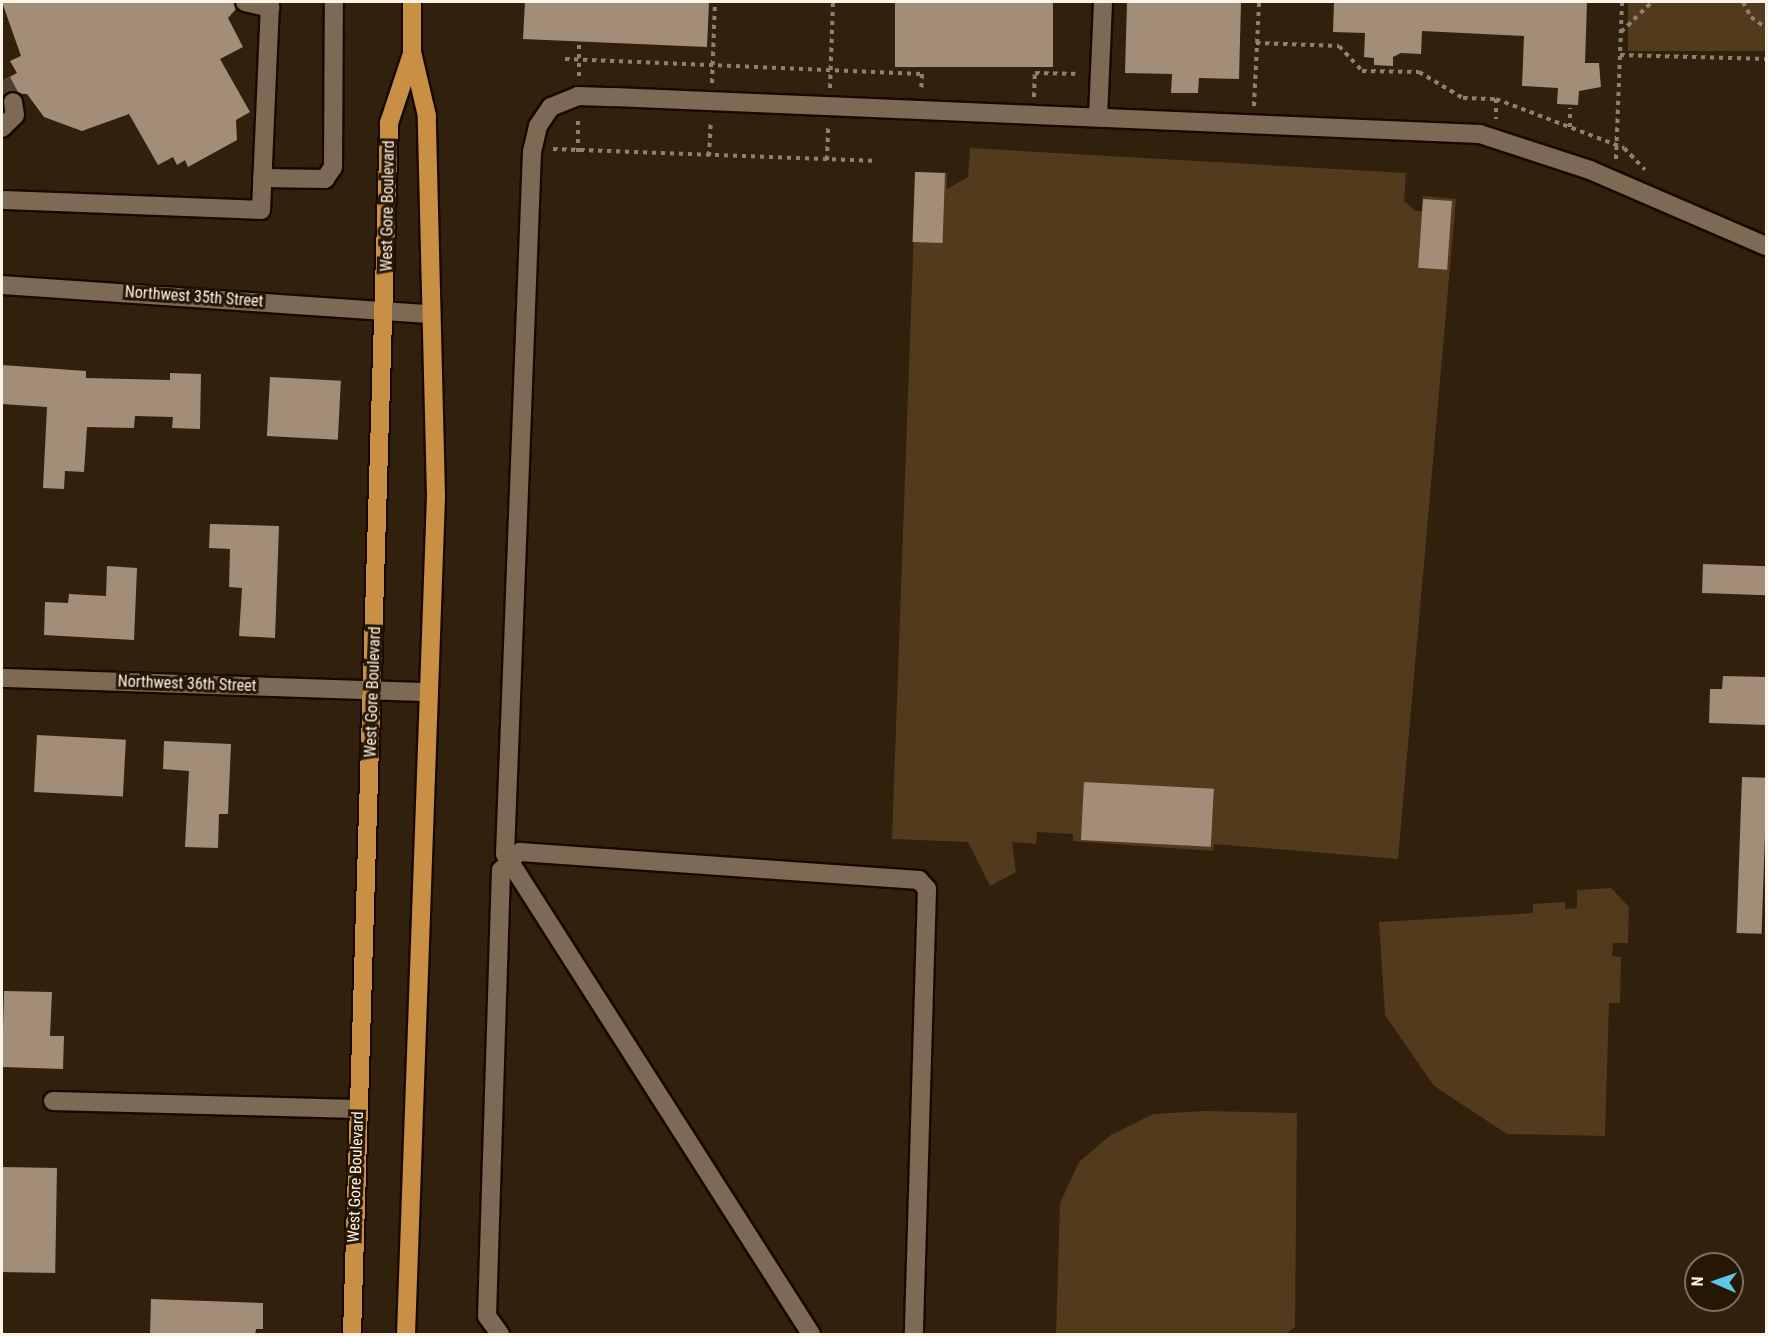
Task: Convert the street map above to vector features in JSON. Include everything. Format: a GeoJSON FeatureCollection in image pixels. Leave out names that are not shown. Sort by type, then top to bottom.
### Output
{"type":"FeatureCollection","features":[{"type":"Feature","properties":{"kind":"main road","name":"West Gore Boulevard"},"geometry":{"type":"LineString","coordinates":[[406,1335],[436,496],[427,116],[412,52],[412,2]]}},
{"type":"Feature","properties":{"kind":"main road","name":"West Gore Boulevard"},"geometry":{"type":"LineString","coordinates":[[352,1335],[387,311],[389,123],[412,52]]}},
{"type":"Feature","properties":{"kind":"street"},"geometry":{"type":"LineString","coordinates":[[2,200],[261,210],[270,5],[245,2]]}},
{"type":"Feature","properties":{"kind":"street"},"geometry":{"type":"LineString","coordinates":[[262,178],[325,179],[333,167],[334,2]]}},
{"type":"Feature","properties":{"kind":"street"},"geometry":{"type":"LineString","coordinates":[[1098,117],[1103,2]]}},
{"type":"Feature","properties":{"kind":"street"},"geometry":{"type":"LineString","coordinates":[[812,1335],[510,862],[505,832],[532,152],[538,126],[551,107],[578,96],[1479,134],[1615,180],[1767,246]]}},
{"type":"Feature","properties":{"kind":"street"},"geometry":{"type":"LineString","coordinates":[[2,128],[15,115],[13,102]]}},
{"type":"Feature","properties":{"kind":"street","name":"Northwest 35th Street"},"geometry":{"type":"LineString","coordinates":[[2,285],[431,314]]}},
{"type":"Feature","properties":{"kind":"street","name":"Northwest 36th Street"},"geometry":{"type":"LineString","coordinates":[[2,678],[428,692]]}},
{"type":"Feature","properties":{"kind":"street"},"geometry":{"type":"LineString","coordinates":[[500,1335],[487,1316],[501,870],[520,852],[919,880],[927,889],[914,1335]]}},
{"type":"Feature","properties":{"kind":"street"},"geometry":{"type":"LineString","coordinates":[[53,1101],[358,1109]]}},
{"type":"Feature","properties":{"kind":"path"},"geometry":{"type":"LineString","coordinates":[[827,160],[833,2]]}},
{"type":"Feature","properties":{"kind":"path"},"geometry":{"type":"LineString","coordinates":[[1253,124],[1258,2]]}},
{"type":"Feature","properties":{"kind":"path"},"geometry":{"type":"LineString","coordinates":[[1615,180],[1622,2]]}},
{"type":"Feature","properties":{"kind":"path"},"geometry":{"type":"LineString","coordinates":[[1621,32],[1652,2]]}},
{"type":"Feature","properties":{"kind":"path"},"geometry":{"type":"LineString","coordinates":[[1743,2],[1750,17],[1767,28]]}},
{"type":"Feature","properties":{"kind":"path"},"geometry":{"type":"LineString","coordinates":[[1256,44],[1339,46],[1362,71],[1419,72],[1463,98],[1496,99],[1617,145],[1631,153],[1652,179]]}},
{"type":"Feature","properties":{"kind":"path"},"geometry":{"type":"LineString","coordinates":[[1620,55],[1767,59]]}},
{"type":"Feature","properties":{"kind":"path"},"geometry":{"type":"LineString","coordinates":[[565,59],[922,74],[921,95],[933,95]]}},
{"type":"Feature","properties":{"kind":"path"},"geometry":{"type":"LineString","coordinates":[[1023,99],[1034,99],[1035,73],[1085,75]]}},
{"type":"Feature","properties":{"kind":"path"},"geometry":{"type":"LineString","coordinates":[[1570,108],[1570,127]]}},
{"type":"Feature","properties":{"kind":"path"},"geometry":{"type":"LineString","coordinates":[[546,148],[873,161]]}},
{"type":"Feature","properties":{"kind":"shaded area"},"geometry":{"type":"Polygon","coordinates":[[[1628,2],[1766,2],[1766,51],[1628,51],[1628,2]]]}},
{"type":"Feature","properties":{"kind":"shaded area"},"geometry":{"type":"Polygon","coordinates":[[[970,148],[1406,173],[1404,201],[1416,211],[1422,211],[1423,196],[1456,199],[1398,859],[1214,844],[1213,851],[1073,841],[1073,834],[1037,832],[1036,844],[1012,842],[1016,872],[990,886],[968,842],[892,839],[916,172],[947,173],[947,189],[968,177],[970,148]]]}},
{"type":"Feature","properties":{"kind":"shaded area"},"geometry":{"type":"Polygon","coordinates":[[[1611,888],[1629,907],[1628,943],[1613,943],[1612,956],[1621,957],[1620,1003],[1609,1003],[1605,1136],[1507,1134],[1434,1086],[1385,1015],[1379,922],[1533,913],[1533,904],[1565,902],[1565,909],[1577,908],[1577,890],[1611,888]]]}},
{"type":"Feature","properties":{"kind":"shaded area"},"geometry":{"type":"Polygon","coordinates":[[[1204,1111],[1297,1113],[1295,1327],[1286,1334],[1056,1334],[1060,1203],[1079,1162],[1111,1135],[1153,1114],[1204,1111]]]}},
{"type":"Feature","properties":{"kind":"building"},"geometry":{"type":"Polygon","coordinates":[[[2,2],[234,2],[236,9],[228,18],[243,47],[220,59],[250,112],[236,120],[237,140],[188,167],[185,160],[177,165],[173,157],[158,165],[129,114],[82,131],[44,117],[27,94],[6,93],[2,109],[2,81],[17,73],[10,61],[21,56],[2,2]]]}},
{"type":"Feature","properties":{"kind":"building"},"geometry":{"type":"Polygon","coordinates":[[[525,2],[709,2],[707,47],[523,39],[525,2]]]}},
{"type":"Feature","properties":{"kind":"building"},"geometry":{"type":"Polygon","coordinates":[[[895,2],[1053,2],[1053,67],[895,67],[895,2]]]}},
{"type":"Feature","properties":{"kind":"building"},"geometry":{"type":"Polygon","coordinates":[[[1127,2],[1241,2],[1239,79],[1199,78],[1198,93],[1171,93],[1172,74],[1125,73],[1127,2]]]}},
{"type":"Feature","properties":{"kind":"building"},"geometry":{"type":"Polygon","coordinates":[[[1334,2],[1587,2],[1585,63],[1599,63],[1601,87],[1579,91],[1578,105],[1557,104],[1558,88],[1522,86],[1524,36],[1422,31],[1421,54],[1401,53],[1393,57],[1393,66],[1374,65],[1374,58],[1364,57],[1365,33],[1333,32],[1334,2]]]}},
{"type":"Feature","properties":{"kind":"building"},"geometry":{"type":"Polygon","coordinates":[[[915,172],[945,173],[943,243],[913,242],[915,172]]]}},
{"type":"Feature","properties":{"kind":"building"},"geometry":{"type":"Polygon","coordinates":[[[1423,199],[1452,201],[1447,270],[1418,268],[1423,199]]]}},
{"type":"Feature","properties":{"kind":"building"},"geometry":{"type":"Polygon","coordinates":[[[2,365],[86,371],[86,378],[170,380],[170,373],[201,374],[200,429],[172,428],[173,417],[135,416],[134,428],[87,427],[84,472],[65,471],[64,489],[43,488],[47,407],[2,404],[2,365]]]}},
{"type":"Feature","properties":{"kind":"building"},"geometry":{"type":"Polygon","coordinates":[[[270,377],[341,381],[338,440],[267,436],[270,377]]]}},
{"type":"Feature","properties":{"kind":"building"},"geometry":{"type":"Polygon","coordinates":[[[210,524],[279,526],[275,638],[239,636],[242,588],[229,587],[230,549],[209,548],[210,524]]]}},
{"type":"Feature","properties":{"kind":"building"},"geometry":{"type":"Polygon","coordinates":[[[1703,564],[1766,566],[1766,595],[1702,593],[1703,564]]]}},
{"type":"Feature","properties":{"kind":"building"},"geometry":{"type":"Polygon","coordinates":[[[107,566],[137,568],[134,640],[44,635],[45,602],[68,603],[69,594],[106,596],[107,566]]]}},
{"type":"Feature","properties":{"kind":"building"},"geometry":{"type":"Polygon","coordinates":[[[1723,676],[1767,677],[1767,725],[1709,723],[1710,689],[1722,689],[1723,676]]]}},
{"type":"Feature","properties":{"kind":"building"},"geometry":{"type":"Polygon","coordinates":[[[37,735],[126,740],[123,797],[34,792],[37,735]]]}},
{"type":"Feature","properties":{"kind":"building"},"geometry":{"type":"Polygon","coordinates":[[[164,741],[231,744],[228,814],[219,814],[218,848],[185,847],[189,771],[163,769],[164,741]]]}},
{"type":"Feature","properties":{"kind":"building"},"geometry":{"type":"Polygon","coordinates":[[[1742,777],[1766,778],[1762,934],[1737,933],[1742,777]]]}},
{"type":"Feature","properties":{"kind":"building"},"geometry":{"type":"Polygon","coordinates":[[[1084,782],[1214,789],[1211,847],[1081,840],[1084,782]]]}},
{"type":"Feature","properties":{"kind":"building"},"geometry":{"type":"Polygon","coordinates":[[[4,991],[52,992],[50,1036],[64,1036],[63,1069],[2,1067],[4,991]]]}},
{"type":"Feature","properties":{"kind":"building"},"geometry":{"type":"Polygon","coordinates":[[[2,1167],[57,1168],[55,1273],[2,1272],[2,1167]]]}},
{"type":"Feature","properties":{"kind":"building"},"geometry":{"type":"Polygon","coordinates":[[[151,1299],[263,1303],[263,1329],[256,1329],[255,1335],[150,1335],[151,1299]]]}},
{"type":"Feature","properties":{"kind":"tunnel"},"geometry":{"type":"LineString","coordinates":[[2,81],[13,102]]}}]}
